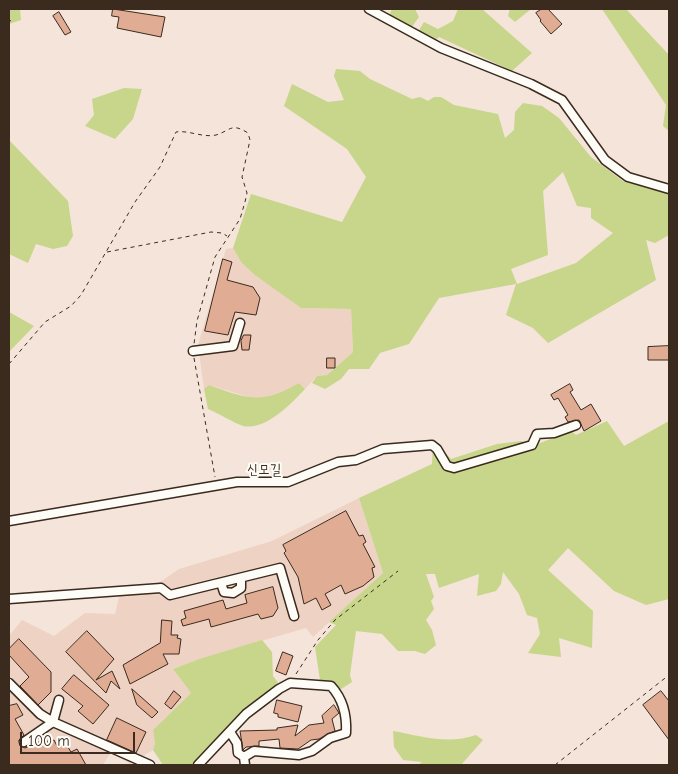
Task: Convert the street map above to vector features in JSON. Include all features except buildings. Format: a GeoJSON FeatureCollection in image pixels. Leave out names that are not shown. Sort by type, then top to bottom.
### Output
{"type":"FeatureCollection","features":[{"type":"Feature","properties":{"kind":"street"},"geometry":{"type":"LineString","coordinates":[[369,9],[442,48],[531,84],[562,100],[605,160],[628,177],[669,189]]}},
{"type":"Feature","properties":{"kind":"street"},"geometry":{"type":"LineString","coordinates":[[193,351],[233,346],[240,323]]}},
{"type":"Feature","properties":{"kind":"street","name":"신모길"},"geometry":{"type":"LineString","coordinates":[[9,521],[217,485],[248,481],[288,482],[338,462],[356,460],[383,449],[432,445],[437,449],[447,466],[454,468],[532,445],[537,434],[554,433],[576,425]]}},
{"type":"Feature","properties":{"kind":"street"},"geometry":{"type":"LineString","coordinates":[[9,600],[161,588],[170,596],[280,568],[294,616]]}},
{"type":"Feature","properties":{"kind":"street"},"geometry":{"type":"LineString","coordinates":[[221,582],[224,592],[233,593],[241,588],[241,578]]}},
{"type":"Feature","properties":{"kind":"street"},"geometry":{"type":"LineString","coordinates":[[9,684],[40,714],[53,722],[150,765]]}},
{"type":"Feature","properties":{"kind":"street"},"geometry":{"type":"LineString","coordinates":[[198,765],[246,714],[290,684],[331,686],[339,694],[344,708],[346,733],[330,738],[312,751],[305,753],[254,751],[244,761],[238,753],[237,743],[230,732]]}},
{"type":"Feature","properties":{"kind":"street"},"geometry":{"type":"LineString","coordinates":[[24,742],[53,722],[60,700]]}},
{"type":"Feature","properties":{"kind":"path"},"geometry":{"type":"LineString","coordinates":[[9,364],[45,322],[71,306],[81,295],[135,202],[160,167],[176,132],[186,131],[216,135],[228,128],[235,127],[248,133],[250,140],[242,177],[247,193],[240,219],[215,257],[197,321],[193,351],[217,485]]}},
{"type":"Feature","properties":{"kind":"path"},"geometry":{"type":"LineString","coordinates":[[105,252],[211,232],[222,233],[228,237]]}},
{"type":"Feature","properties":{"kind":"path"},"geometry":{"type":"LineString","coordinates":[[290,684],[318,640],[336,620],[398,571]]}},
{"type":"Feature","properties":{"kind":"path"},"geometry":{"type":"LineString","coordinates":[[556,765],[669,675]]}},
{"type":"Feature","properties":{"kind":"shaded area"},"geometry":{"type":"Polygon","coordinates":[[[233,248],[241,262],[301,308],[351,309],[353,352],[327,375],[317,376],[305,389],[299,383],[279,395],[255,399],[209,385],[204,389],[198,345],[226,249],[233,248]]]}},
{"type":"Feature","properties":{"kind":"shaded area"},"geometry":{"type":"Polygon","coordinates":[[[359,498],[383,573],[313,637],[306,628],[199,659],[173,669],[191,693],[153,730],[155,743],[153,750],[130,764],[111,752],[103,765],[9,765],[9,636],[22,620],[54,636],[85,613],[115,614],[119,597],[160,582],[179,569],[272,541],[359,498]]]}},
{"type":"Feature","properties":{"kind":"green space"},"geometry":{"type":"Polygon","coordinates":[[[9,9],[20,9],[21,20],[9,24],[9,9]]]}},
{"type":"Feature","properties":{"kind":"green space"},"geometry":{"type":"Polygon","coordinates":[[[392,9],[415,9],[419,17],[411,28],[389,16],[392,9]]]}},
{"type":"Feature","properties":{"kind":"green space"},"geometry":{"type":"Polygon","coordinates":[[[458,9],[482,9],[532,53],[512,71],[439,37],[434,41],[418,32],[424,22],[438,29],[453,21],[458,9]]]}},
{"type":"Feature","properties":{"kind":"green space"},"geometry":{"type":"Polygon","coordinates":[[[510,9],[531,9],[515,22],[508,16],[510,9]]]}},
{"type":"Feature","properties":{"kind":"green space"},"geometry":{"type":"Polygon","coordinates":[[[602,9],[626,9],[669,55],[669,131],[663,126],[666,105],[602,9]]]}},
{"type":"Feature","properties":{"kind":"green space"},"geometry":{"type":"Polygon","coordinates":[[[336,69],[360,71],[370,79],[412,99],[420,97],[428,101],[434,97],[441,97],[454,105],[498,114],[505,138],[514,130],[515,112],[523,103],[542,106],[559,118],[591,157],[623,181],[669,194],[669,235],[655,243],[646,240],[656,280],[548,343],[533,328],[506,315],[516,284],[439,298],[409,344],[380,353],[369,369],[349,369],[341,379],[325,389],[312,383],[317,376],[327,375],[353,352],[351,309],[301,308],[255,275],[241,262],[233,248],[251,194],[342,222],[366,177],[347,149],[284,106],[292,84],[328,102],[344,100],[334,76],[336,69]],[[563,172],[543,191],[548,255],[511,269],[517,284],[576,263],[613,233],[591,218],[591,208],[577,206],[563,172]]]}},
{"type":"Feature","properties":{"kind":"green space"},"geometry":{"type":"Polygon","coordinates":[[[124,88],[142,89],[133,119],[115,139],[85,126],[94,115],[92,99],[124,88]]]}},
{"type":"Feature","properties":{"kind":"green space"},"geometry":{"type":"Polygon","coordinates":[[[9,140],[68,201],[73,236],[67,246],[53,249],[36,244],[28,263],[9,254],[9,140]]]}},
{"type":"Feature","properties":{"kind":"green space"},"geometry":{"type":"Polygon","coordinates":[[[9,312],[34,326],[9,352],[9,312]]]}},
{"type":"Feature","properties":{"kind":"green space"},"geometry":{"type":"Polygon","coordinates":[[[299,383],[305,389],[292,402],[269,420],[251,426],[239,425],[208,409],[204,389],[209,385],[234,394],[254,398],[274,395],[299,383]]]}},
{"type":"Feature","properties":{"kind":"green space"},"geometry":{"type":"Polygon","coordinates":[[[607,421],[624,446],[669,421],[669,599],[646,605],[614,591],[568,548],[548,570],[593,611],[592,648],[559,638],[561,657],[528,653],[540,634],[537,618],[527,615],[519,594],[503,572],[501,584],[496,591],[477,596],[479,574],[439,588],[435,574],[426,574],[434,597],[431,601],[434,609],[426,620],[432,630],[436,645],[425,654],[415,651],[398,651],[382,634],[356,631],[350,675],[352,682],[338,691],[335,685],[320,680],[315,647],[336,625],[329,622],[383,573],[359,498],[432,464],[433,439],[451,459],[497,444],[521,441],[535,445],[571,431],[576,435],[607,421]]]}},
{"type":"Feature","properties":{"kind":"green space"},"geometry":{"type":"Polygon","coordinates":[[[262,640],[272,652],[273,676],[279,684],[244,712],[191,765],[163,765],[153,750],[155,743],[153,730],[191,693],[173,669],[262,640]]]}},
{"type":"Feature","properties":{"kind":"green space"},"geometry":{"type":"Polygon","coordinates":[[[393,731],[445,739],[466,738],[476,735],[483,740],[461,765],[418,765],[422,762],[403,760],[394,747],[393,731]]]}}]}
